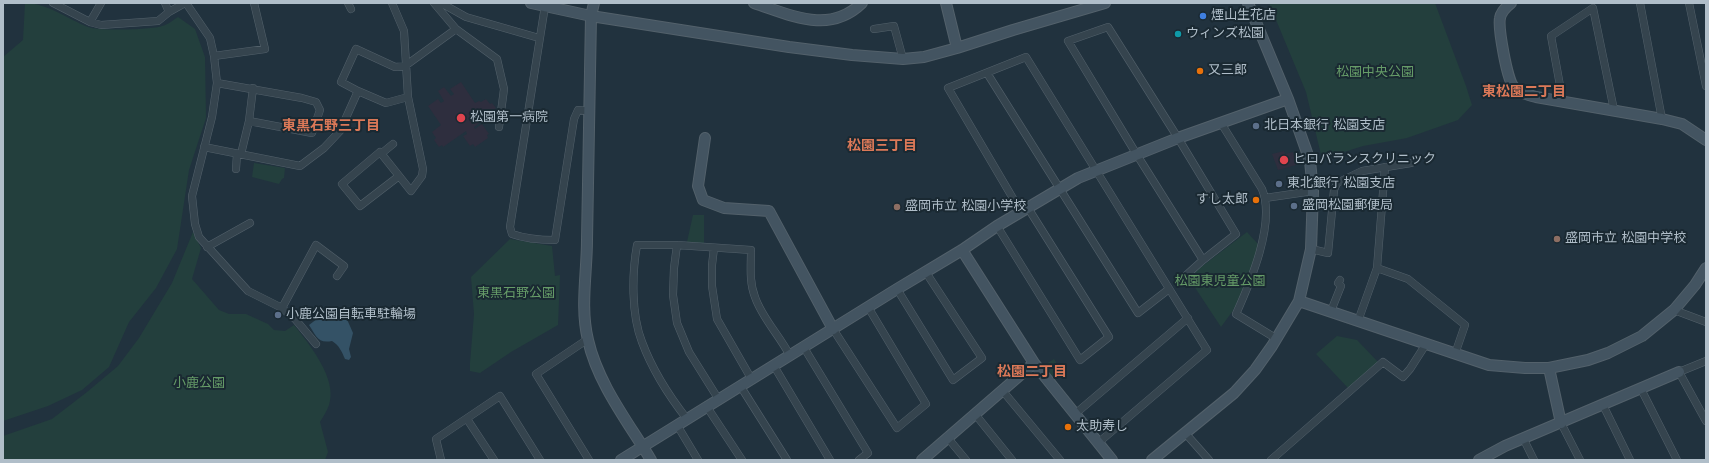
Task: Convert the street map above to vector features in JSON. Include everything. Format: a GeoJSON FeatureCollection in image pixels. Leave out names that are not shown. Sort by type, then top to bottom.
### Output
{"type":"FeatureCollection","features":[{"type":"Feature","properties":{"kind":"street"},"geometry":{"type":"LineString","coordinates":[[53,3],[90,22],[101,25],[158,21],[169,12],[186,3],[210,38],[217,83],[212,117],[192,196],[195,224],[199,237],[248,291],[282,308],[295,319],[316,344]]}},
{"type":"Feature","properties":{"kind":"street"},"geometry":{"type":"LineString","coordinates":[[90,22],[101,3]]}},
{"type":"Feature","properties":{"kind":"street"},"geometry":{"type":"LineString","coordinates":[[165,3],[169,12]]}},
{"type":"Feature","properties":{"kind":"street"},"geometry":{"type":"LineString","coordinates":[[214,56],[265,49],[254,3]]}},
{"type":"Feature","properties":{"kind":"street"},"geometry":{"type":"LineString","coordinates":[[382,153],[411,191],[422,176],[423,169],[408,97],[404,31],[392,3]]}},
{"type":"Feature","properties":{"kind":"street"},"geometry":{"type":"LineString","coordinates":[[434,3],[456,29],[497,59],[504,89],[499,127]]}},
{"type":"Feature","properties":{"kind":"street"},"geometry":{"type":"LineString","coordinates":[[441,3],[466,17],[539,38]]}},
{"type":"Feature","properties":{"kind":"street"},"geometry":{"type":"LineString","coordinates":[[532,3],[591,16],[789,47],[852,55],[903,59],[924,57],[957,48],[1105,3]]}},
{"type":"Feature","properties":{"kind":"street"},"geometry":{"type":"LineString","coordinates":[[594,3],[591,16],[587,242],[584,282],[584,311],[588,340],[597,367],[609,393],[651,460]]}},
{"type":"Feature","properties":{"kind":"street"},"geometry":{"type":"LineString","coordinates":[[754,3],[813,21],[828,21],[848,15],[862,3]]}},
{"type":"Feature","properties":{"kind":"street"},"geometry":{"type":"LineString","coordinates":[[946,3],[957,48]]}},
{"type":"Feature","properties":{"kind":"street"},"geometry":{"type":"LineString","coordinates":[[1152,460],[1186,434],[1234,393],[1255,370],[1277,339],[1299,301],[1311,249],[1313,191],[1310,161],[1288,99],[1248,3]]}},
{"type":"Feature","properties":{"kind":"street"},"geometry":{"type":"LineString","coordinates":[[1511,3],[1505,8],[1500,17],[1499,30],[1509,78],[1513,87],[1523,94],[1662,119],[1682,124],[1705,135]]}},
{"type":"Feature","properties":{"kind":"street"},"geometry":{"type":"LineString","coordinates":[[1640,3],[1662,119]]}},
{"type":"Feature","properties":{"kind":"street"},"geometry":{"type":"LineString","coordinates":[[1689,3],[1706,86]]}},
{"type":"Feature","properties":{"kind":"street"},"geometry":{"type":"LineString","coordinates":[[545,6],[510,227],[512,234],[541,240],[555,240],[574,119],[578,110],[589,111]]}},
{"type":"Feature","properties":{"kind":"street"},"geometry":{"type":"LineString","coordinates":[[1563,102],[1551,36],[1593,8],[1614,110]]}},
{"type":"Feature","properties":{"kind":"street"},"geometry":{"type":"LineString","coordinates":[[874,29],[894,26],[903,59]]}},
{"type":"Feature","properties":{"kind":"street"},"geometry":{"type":"LineString","coordinates":[[1183,278],[1236,234],[1108,27],[1068,41],[1136,155],[1203,260]]}},
{"type":"Feature","properties":{"kind":"street"},"geometry":{"type":"LineString","coordinates":[[408,97],[386,103],[358,92],[341,82],[356,49],[395,67],[405,66],[456,29]]}},
{"type":"Feature","properties":{"kind":"street"},"geometry":{"type":"LineString","coordinates":[[997,226],[1080,360],[1109,337],[1024,210],[948,88],[1026,57],[1207,350],[1098,443]]}},
{"type":"Feature","properties":{"kind":"street"},"geometry":{"type":"LineString","coordinates":[[987,73],[1138,313],[1169,289]]}},
{"type":"Feature","properties":{"kind":"street"},"geometry":{"type":"LineString","coordinates":[[217,83],[253,88],[316,102],[320,110],[312,133],[249,121]]}},
{"type":"Feature","properties":{"kind":"street"},"geometry":{"type":"LineString","coordinates":[[236,169],[249,121],[253,88]]}},
{"type":"Feature","properties":{"kind":"street"},"geometry":{"type":"LineString","coordinates":[[204,147],[300,166],[324,148],[340,131],[358,92]]}},
{"type":"Feature","properties":{"kind":"street"},"geometry":{"type":"LineString","coordinates":[[621,460],[741,387],[803,346],[962,250],[997,226],[1078,178],[1178,138],[1288,99]]}},
{"type":"Feature","properties":{"kind":"street"},"geometry":{"type":"LineString","coordinates":[[1221,123],[1262,189],[1265,198],[1263,236],[1259,257],[1252,279],[1236,314],[1277,339]]}},
{"type":"Feature","properties":{"kind":"street"},"geometry":{"type":"LineString","coordinates":[[705,138],[698,186],[703,200],[724,208],[769,211],[833,328],[897,428],[926,404],[868,307]]}},
{"type":"Feature","properties":{"kind":"street"},"geometry":{"type":"LineString","coordinates":[[393,144],[382,153],[380,152],[342,184],[360,206],[399,176]]}},
{"type":"Feature","properties":{"kind":"street"},"geometry":{"type":"LineString","coordinates":[[1311,249],[1328,254],[1334,190],[1337,183],[1362,172],[1411,163]]}},
{"type":"Feature","properties":{"kind":"street"},"geometry":{"type":"LineString","coordinates":[[1358,321],[1376,268],[1385,167]]}},
{"type":"Feature","properties":{"kind":"street"},"geometry":{"type":"LineString","coordinates":[[1265,198],[1313,191]]}},
{"type":"Feature","properties":{"kind":"street"},"geometry":{"type":"LineString","coordinates":[[207,247],[250,223]]}},
{"type":"Feature","properties":{"kind":"street"},"geometry":{"type":"LineString","coordinates":[[282,308],[316,245],[344,266],[337,276]]}},
{"type":"Feature","properties":{"kind":"street"},"geometry":{"type":"LineString","coordinates":[[687,419],[675,404],[653,366],[642,341],[634,304],[634,263],[638,245],[677,245],[751,250],[751,282],[754,297],[790,356]]}},
{"type":"Feature","properties":{"kind":"street"},"geometry":{"type":"LineString","coordinates":[[677,245],[673,295],[677,323],[688,352],[719,400]]}},
{"type":"Feature","properties":{"kind":"street"},"geometry":{"type":"LineString","coordinates":[[714,248],[712,286],[717,319],[752,380]]}},
{"type":"Feature","properties":{"kind":"street"},"geometry":{"type":"LineString","coordinates":[[962,250],[1034,363],[1112,460]]}},
{"type":"Feature","properties":{"kind":"street"},"geometry":{"type":"LineString","coordinates":[[1376,268],[1408,279],[1465,324],[1454,354]]}},
{"type":"Feature","properties":{"kind":"street"},"geometry":{"type":"LineString","coordinates":[[897,289],[953,380],[982,358],[926,271]]}},
{"type":"Feature","properties":{"kind":"street"},"geometry":{"type":"LineString","coordinates":[[1299,301],[1489,365],[1524,368],[1549,368],[1588,360],[1608,353],[1642,336],[1674,310],[1704,274]]}},
{"type":"Feature","properties":{"kind":"street"},"geometry":{"type":"LineString","coordinates":[[1331,311],[1341,286],[1338,283],[1340,280]]}},
{"type":"Feature","properties":{"kind":"street"},"geometry":{"type":"LineString","coordinates":[[1674,310],[1706,322]]}},
{"type":"Feature","properties":{"kind":"street"},"geometry":{"type":"LineString","coordinates":[[1075,414],[1188,318]]}},
{"type":"Feature","properties":{"kind":"street"},"geometry":{"type":"LineString","coordinates":[[588,340],[536,374],[589,460]]}},
{"type":"Feature","properties":{"kind":"street"},"geometry":{"type":"LineString","coordinates":[[1271,460],[1383,362],[1403,377],[1426,344]]}},
{"type":"Feature","properties":{"kind":"street"},"geometry":{"type":"LineString","coordinates":[[803,346],[868,453],[859,460]]}},
{"type":"Feature","properties":{"kind":"street"},"geometry":{"type":"LineString","coordinates":[[1482,459],[1523,438],[1706,361]]}},
{"type":"Feature","properties":{"kind":"street"},"geometry":{"type":"LineString","coordinates":[[922,460],[1034,363]]}},
{"type":"Feature","properties":{"kind":"street"},"geometry":{"type":"LineString","coordinates":[[774,366],[830,460]]}},
{"type":"Feature","properties":{"kind":"street"},"geometry":{"type":"LineString","coordinates":[[1549,368],[1561,423],[1580,460]]}},
{"type":"Feature","properties":{"kind":"street"},"geometry":{"type":"LineString","coordinates":[[1679,372],[1706,421]]}},
{"type":"Feature","properties":{"kind":"street"},"geometry":{"type":"LineString","coordinates":[[741,387],[787,460]]}},
{"type":"Feature","properties":{"kind":"street"},"geometry":{"type":"LineString","coordinates":[[1641,389],[1677,460]]}},
{"type":"Feature","properties":{"kind":"street"},"geometry":{"type":"LineString","coordinates":[[1002,390],[1060,460]]}},
{"type":"Feature","properties":{"kind":"street"},"geometry":{"type":"LineString","coordinates":[[441,460],[436,439],[500,396],[540,460]]}},
{"type":"Feature","properties":{"kind":"street"},"geometry":{"type":"LineString","coordinates":[[1603,405],[1630,460]]}},
{"type":"Feature","properties":{"kind":"street"},"geometry":{"type":"LineString","coordinates":[[707,407],[742,460]]}},
{"type":"Feature","properties":{"kind":"street"},"geometry":{"type":"LineString","coordinates":[[975,414],[1012,460]]}},
{"type":"Feature","properties":{"kind":"street"},"geometry":{"type":"LineString","coordinates":[[467,419],[494,460]]}},
{"type":"Feature","properties":{"kind":"street"},"geometry":{"type":"LineString","coordinates":[[677,425],[698,460]]}},
{"type":"Feature","properties":{"kind":"street"},"geometry":{"type":"LineString","coordinates":[[1186,434],[1209,460]]}},
{"type":"Feature","properties":{"kind":"street"},"geometry":{"type":"LineString","coordinates":[[948,437],[966,460]]}},
{"type":"Feature","properties":{"kind":"street"},"geometry":{"type":"LineString","coordinates":[[1523,438],[1534,460]]}},
{"type":"Feature","properties":{"kind":"shaded area","name":"松園第一病院"},"geometry":{"type":"Polygon","coordinates":[[[461,82],[475,103],[486,99],[496,108],[493,110],[494,112],[474,127],[475,129],[482,124],[489,134],[487,135],[488,138],[475,147],[473,144],[470,146],[463,136],[467,134],[466,131],[443,147],[442,145],[439,147],[434,140],[436,138],[432,132],[441,125],[428,106],[438,99],[441,103],[444,101],[438,91],[444,87],[451,96],[454,94],[450,89],[461,82]]]}},
{"type":"Feature","properties":{"kind":"shaded area","name":"ヒロバランスクリニック"},"geometry":{"type":"Polygon","coordinates":[[[1284,151],[1285,154],[1293,152],[1296,165],[1278,170],[1272,154],[1284,151]]]}},
{"type":"Feature","properties":{"kind":"shaded area"},"geometry":{"type":"Polygon","coordinates":[[[334,306],[346,317],[353,333],[349,349],[351,357],[349,360],[345,359],[340,349],[332,341],[327,342],[320,340],[309,325],[334,306]]]}},
{"type":"Feature","properties":{"kind":"green space"},"geometry":{"type":"Polygon","coordinates":[[[25,3],[49,8],[80,24],[102,29],[137,29],[156,27],[166,25],[178,17],[195,29],[205,57],[206,118],[189,170],[177,249],[156,288],[129,322],[109,367],[82,390],[48,406],[3,421],[3,57],[23,40],[25,3]]]}},
{"type":"Feature","properties":{"kind":"green space","name":"松園中央公園"},"geometry":{"type":"Polygon","coordinates":[[[1269,3],[1435,3],[1472,105],[1458,120],[1407,138],[1363,146],[1322,159],[1306,92],[1269,3]]]}},
{"type":"Feature","properties":{"kind":"green space"},"geometry":{"type":"Polygon","coordinates":[[[254,163],[285,168],[284,178],[279,184],[252,177],[254,163]]]}},
{"type":"Feature","properties":{"kind":"green space"},"geometry":{"type":"Polygon","coordinates":[[[693,215],[704,215],[704,243],[687,242],[693,215]]]}},
{"type":"Feature","properties":{"kind":"green space","name":"小鹿公園"},"geometry":{"type":"Polygon","coordinates":[[[193,232],[201,248],[192,279],[219,310],[229,314],[246,314],[268,324],[274,330],[285,331],[294,325],[320,362],[326,373],[331,395],[329,405],[320,422],[328,452],[325,460],[3,460],[3,436],[52,419],[118,366],[139,338],[172,283],[193,232]]]}},
{"type":"Feature","properties":{"kind":"green space","name":"松園東児童公園"},"geometry":{"type":"Polygon","coordinates":[[[1247,232],[1258,244],[1252,272],[1244,291],[1221,327],[1188,277],[1247,232]]]}},
{"type":"Feature","properties":{"kind":"green space","name":"東黒石野公園"},"geometry":{"type":"Polygon","coordinates":[[[510,239],[552,246],[555,276],[560,275],[558,325],[511,352],[480,373],[470,371],[474,314],[471,277],[510,239]]]}},
{"type":"Feature","properties":{"kind":"green space"},"geometry":{"type":"Polygon","coordinates":[[[1337,336],[1357,340],[1378,362],[1348,388],[1316,354],[1337,336]]]}},
{"type":"Feature","properties":{"kind":"green space"},"geometry":{"type":"Polygon","coordinates":[[[1054,359],[1063,374],[1055,380],[1043,366],[1054,359]]]}},
{"type":"Feature","properties":{"kind":"place","name":"煙山生花店"},"geometry":{"type":"Point","coordinates":[1203,16]}},
{"type":"Feature","properties":{"kind":"place","name":"ウィンズ松園"},"geometry":{"type":"Point","coordinates":[1178,34]}},
{"type":"Feature","properties":{"kind":"place","name":"又三郎"},"geometry":{"type":"Point","coordinates":[1200,71]}},
{"type":"Feature","properties":{"kind":"place","name":"松園第一病院"},"geometry":{"type":"Point","coordinates":[461,118]}},
{"type":"Feature","properties":{"kind":"place","name":"北日本銀行 松園支店"},"geometry":{"type":"Point","coordinates":[1256,126]}},
{"type":"Feature","properties":{"kind":"place","name":"ヒロバランスクリニック"},"geometry":{"type":"Point","coordinates":[1284,160]}},
{"type":"Feature","properties":{"kind":"place","name":"東北銀行 松園支店"},"geometry":{"type":"Point","coordinates":[1279,184]}},
{"type":"Feature","properties":{"kind":"place","name":"すし太郎"},"geometry":{"type":"Point","coordinates":[1256,200]}},
{"type":"Feature","properties":{"kind":"place","name":"盛岡松園郵便局"},"geometry":{"type":"Point","coordinates":[1294,206]}},
{"type":"Feature","properties":{"kind":"place","name":"盛岡市立 松園小学校"},"geometry":{"type":"Point","coordinates":[897,207]}},
{"type":"Feature","properties":{"kind":"place","name":"盛岡市立 松園中学校"},"geometry":{"type":"Point","coordinates":[1557,239]}},
{"type":"Feature","properties":{"kind":"place","name":"小鹿公園自転車駐輪場"},"geometry":{"type":"Point","coordinates":[278,315]}},
{"type":"Feature","properties":{"kind":"place","name":"太助寿し"},"geometry":{"type":"Point","coordinates":[1068,427]}},
{"type":"Feature","properties":{"kind":"district","name":"東松園二丁目"},"geometry":{"type":"Point","coordinates":[1524,92]}},
{"type":"Feature","properties":{"kind":"district","name":"東黒石野三丁目"},"geometry":{"type":"Point","coordinates":[331,126]}},
{"type":"Feature","properties":{"kind":"district","name":"松園三丁目"},"geometry":{"type":"Point","coordinates":[882,146]}},
{"type":"Feature","properties":{"kind":"district","name":"松園二丁目"},"geometry":{"type":"Point","coordinates":[1032,372]}}]}
